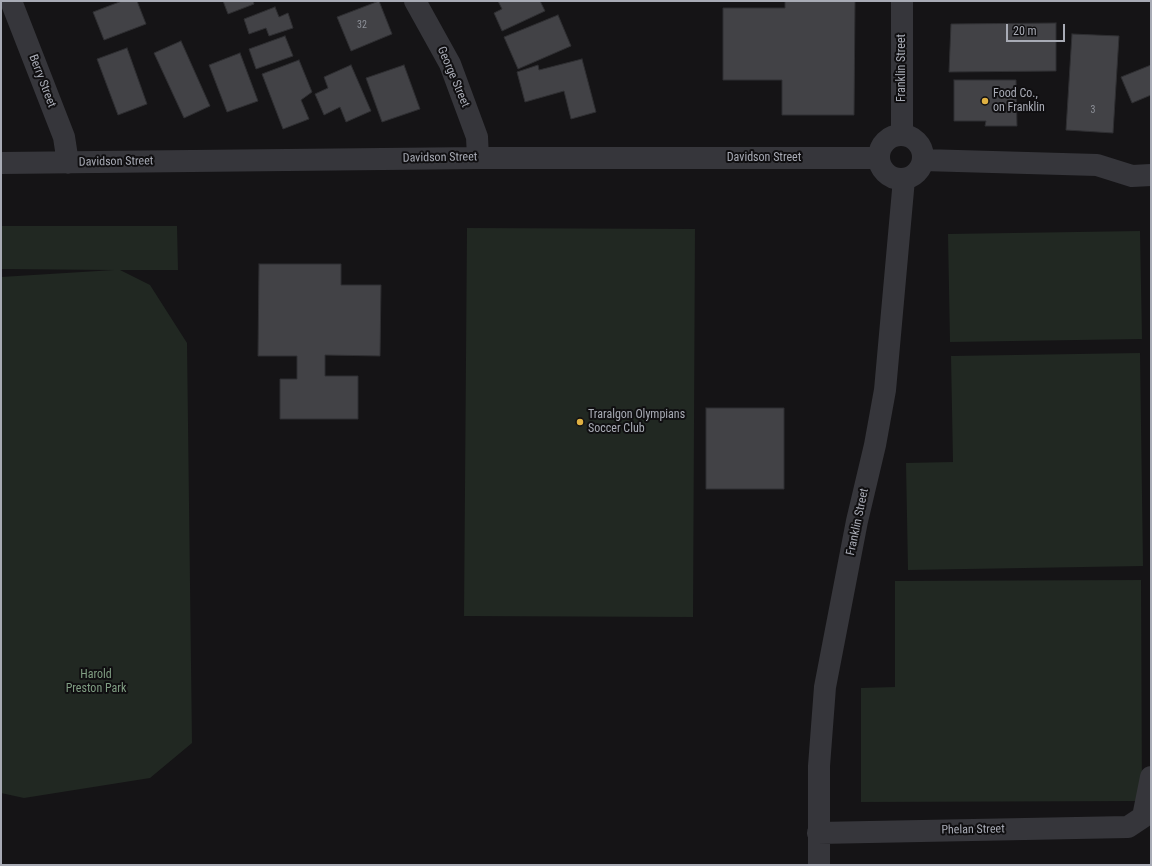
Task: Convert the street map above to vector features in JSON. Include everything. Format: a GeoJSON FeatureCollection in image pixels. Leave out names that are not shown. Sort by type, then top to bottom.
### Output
{"type":"FeatureCollection","features":[{"type":"Feature","properties":{"kind":"street","name":"Berry Street"},"geometry":{"type":"LineString","coordinates":[[11,1],[64,137],[68,163]]}},
{"type":"Feature","properties":{"kind":"street","name":"George Street"},"geometry":{"type":"LineString","coordinates":[[415,1],[450,64],[477,137],[478,158]]}},
{"type":"Feature","properties":{"kind":"street","name":"Franklin Street"},"geometry":{"type":"LineString","coordinates":[[902,1],[902,135]]}},
{"type":"Feature","properties":{"kind":"street"},"geometry":{"type":"LineString","coordinates":[[902,135],[911,137],[918,143],[923,151],[923,160],[920,169],[913,175],[904,179],[895,178],[887,174],[881,167],[879,158],[880,149],[885,141],[893,136],[902,135]]}},
{"type":"Feature","properties":{"kind":"street","name":"Davidson Street"},"geometry":{"type":"LineString","coordinates":[[1,163],[478,158],[879,158]]}},
{"type":"Feature","properties":{"kind":"street"},"geometry":{"type":"LineString","coordinates":[[923,160],[1096,165],[1132,176],[1151,175]]}},
{"type":"Feature","properties":{"kind":"street","name":"Franklin Street"},"geometry":{"type":"LineString","coordinates":[[818,865],[819,766],[825,687],[857,521],[875,445],[885,390],[904,179]]}},
{"type":"Feature","properties":{"kind":"street","name":"Phelan Street"},"geometry":{"type":"LineString","coordinates":[[818,833],[1128,827],[1144,817],[1151,777]]}},
{"type":"Feature","properties":{"kind":"green space","name":"Harold Preston Park"},"geometry":{"type":"Polygon","coordinates":[[[1,226],[177,226],[178,270],[120,270],[150,285],[187,343],[192,743],[150,778],[24,798],[1,793],[1,277],[114,270],[1,269],[1,226]]]}},
{"type":"Feature","properties":{"kind":"green space","name":"Traralgon Olympians Soccer Club"},"geometry":{"type":"Polygon","coordinates":[[[467,228],[695,229],[693,617],[464,616],[467,228]]]}},
{"type":"Feature","properties":{"kind":"green space"},"geometry":{"type":"Polygon","coordinates":[[[1140,231],[1142,339],[950,342],[948,234],[1140,231]]]}},
{"type":"Feature","properties":{"kind":"green space"},"geometry":{"type":"Polygon","coordinates":[[[1140,353],[1143,566],[908,570],[906,463],[953,462],[951,356],[1140,353]]]}},
{"type":"Feature","properties":{"kind":"green space"},"geometry":{"type":"Polygon","coordinates":[[[1141,580],[1142,801],[861,802],[861,688],[895,687],[895,581],[1141,580]]]}},
{"type":"Feature","properties":{"kind":"building"},"geometry":{"type":"Polygon","coordinates":[[[122,1],[137,1],[146,24],[104,40],[93,12],[122,1]]]}},
{"type":"Feature","properties":{"kind":"building"},"geometry":{"type":"Polygon","coordinates":[[[223,1],[253,1],[254,4],[228,14],[223,1]]]}},
{"type":"Feature","properties":{"kind":"building"},"geometry":{"type":"Polygon","coordinates":[[[379,1],[392,34],[351,51],[337,17],[379,1]]]}},
{"type":"Feature","properties":{"kind":"building"},"geometry":{"type":"Polygon","coordinates":[[[498,1],[540,1],[545,11],[502,31],[494,13],[502,9],[498,1]]]}},
{"type":"Feature","properties":{"kind":"building"},"geometry":{"type":"Polygon","coordinates":[[[785,1],[855,1],[854,115],[782,115],[782,80],[723,80],[723,8],[785,8],[785,1]]]}},
{"type":"Feature","properties":{"kind":"building"},"geometry":{"type":"Polygon","coordinates":[[[275,7],[279,17],[288,13],[293,28],[269,36],[266,28],[249,34],[244,19],[275,7]]]}},
{"type":"Feature","properties":{"kind":"building"},"geometry":{"type":"Polygon","coordinates":[[[558,15],[571,46],[518,69],[504,37],[558,15]]]}},
{"type":"Feature","properties":{"kind":"building"},"geometry":{"type":"Polygon","coordinates":[[[1056,23],[1056,71],[949,72],[951,24],[1056,23]]]}},
{"type":"Feature","properties":{"kind":"building"},"geometry":{"type":"Polygon","coordinates":[[[1072,34],[1119,36],[1113,133],[1066,130],[1072,34]]]}},
{"type":"Feature","properties":{"kind":"building"},"geometry":{"type":"Polygon","coordinates":[[[285,36],[293,56],[256,69],[249,49],[285,36]]]}},
{"type":"Feature","properties":{"kind":"building"},"geometry":{"type":"Polygon","coordinates":[[[181,41],[210,106],[184,118],[154,53],[181,41]]]}},
{"type":"Feature","properties":{"kind":"building"},"geometry":{"type":"Polygon","coordinates":[[[127,48],[147,104],[118,115],[97,59],[127,48]]]}},
{"type":"Feature","properties":{"kind":"building"},"geometry":{"type":"Polygon","coordinates":[[[240,53],[258,101],[227,112],[209,65],[240,53]]]}},
{"type":"Feature","properties":{"kind":"building"},"geometry":{"type":"Polygon","coordinates":[[[582,59],[596,112],[571,119],[564,91],[525,102],[517,72],[538,65],[539,70],[582,59]]]}},
{"type":"Feature","properties":{"kind":"building"},"geometry":{"type":"Polygon","coordinates":[[[299,60],[312,92],[301,100],[309,119],[283,129],[262,74],[299,60]]]}},
{"type":"Feature","properties":{"kind":"building"},"geometry":{"type":"Polygon","coordinates":[[[351,65],[371,111],[346,122],[340,107],[324,115],[315,94],[328,88],[324,77],[351,65]]]}},
{"type":"Feature","properties":{"kind":"building"},"geometry":{"type":"Polygon","coordinates":[[[404,65],[420,109],[382,122],[366,78],[404,65]]]}},
{"type":"Feature","properties":{"kind":"building"},"geometry":{"type":"Polygon","coordinates":[[[1151,65],[1151,95],[1132,103],[1121,77],[1151,65]]]}},
{"type":"Feature","properties":{"kind":"building","name":"Food Co., on Franklin"},"geometry":{"type":"Polygon","coordinates":[[[954,80],[1016,80],[1017,126],[985,126],[986,121],[954,121],[954,80]]]}},
{"type":"Feature","properties":{"kind":"building"},"geometry":{"type":"Polygon","coordinates":[[[259,264],[341,264],[341,285],[381,285],[380,356],[325,355],[325,376],[358,376],[358,419],[280,419],[280,379],[297,379],[297,356],[258,356],[259,264]]]}},
{"type":"Feature","properties":{"kind":"building"},"geometry":{"type":"Polygon","coordinates":[[[706,408],[784,408],[784,489],[706,489],[706,408]]]}},
{"type":"Feature","properties":{"kind":"place","name":"Food Co., on Franklin"},"geometry":{"type":"Point","coordinates":[985,101]}},
{"type":"Feature","properties":{"kind":"place","name":"Traralgon Olympians Soccer Club"},"geometry":{"type":"Point","coordinates":[580,422]}}]}
